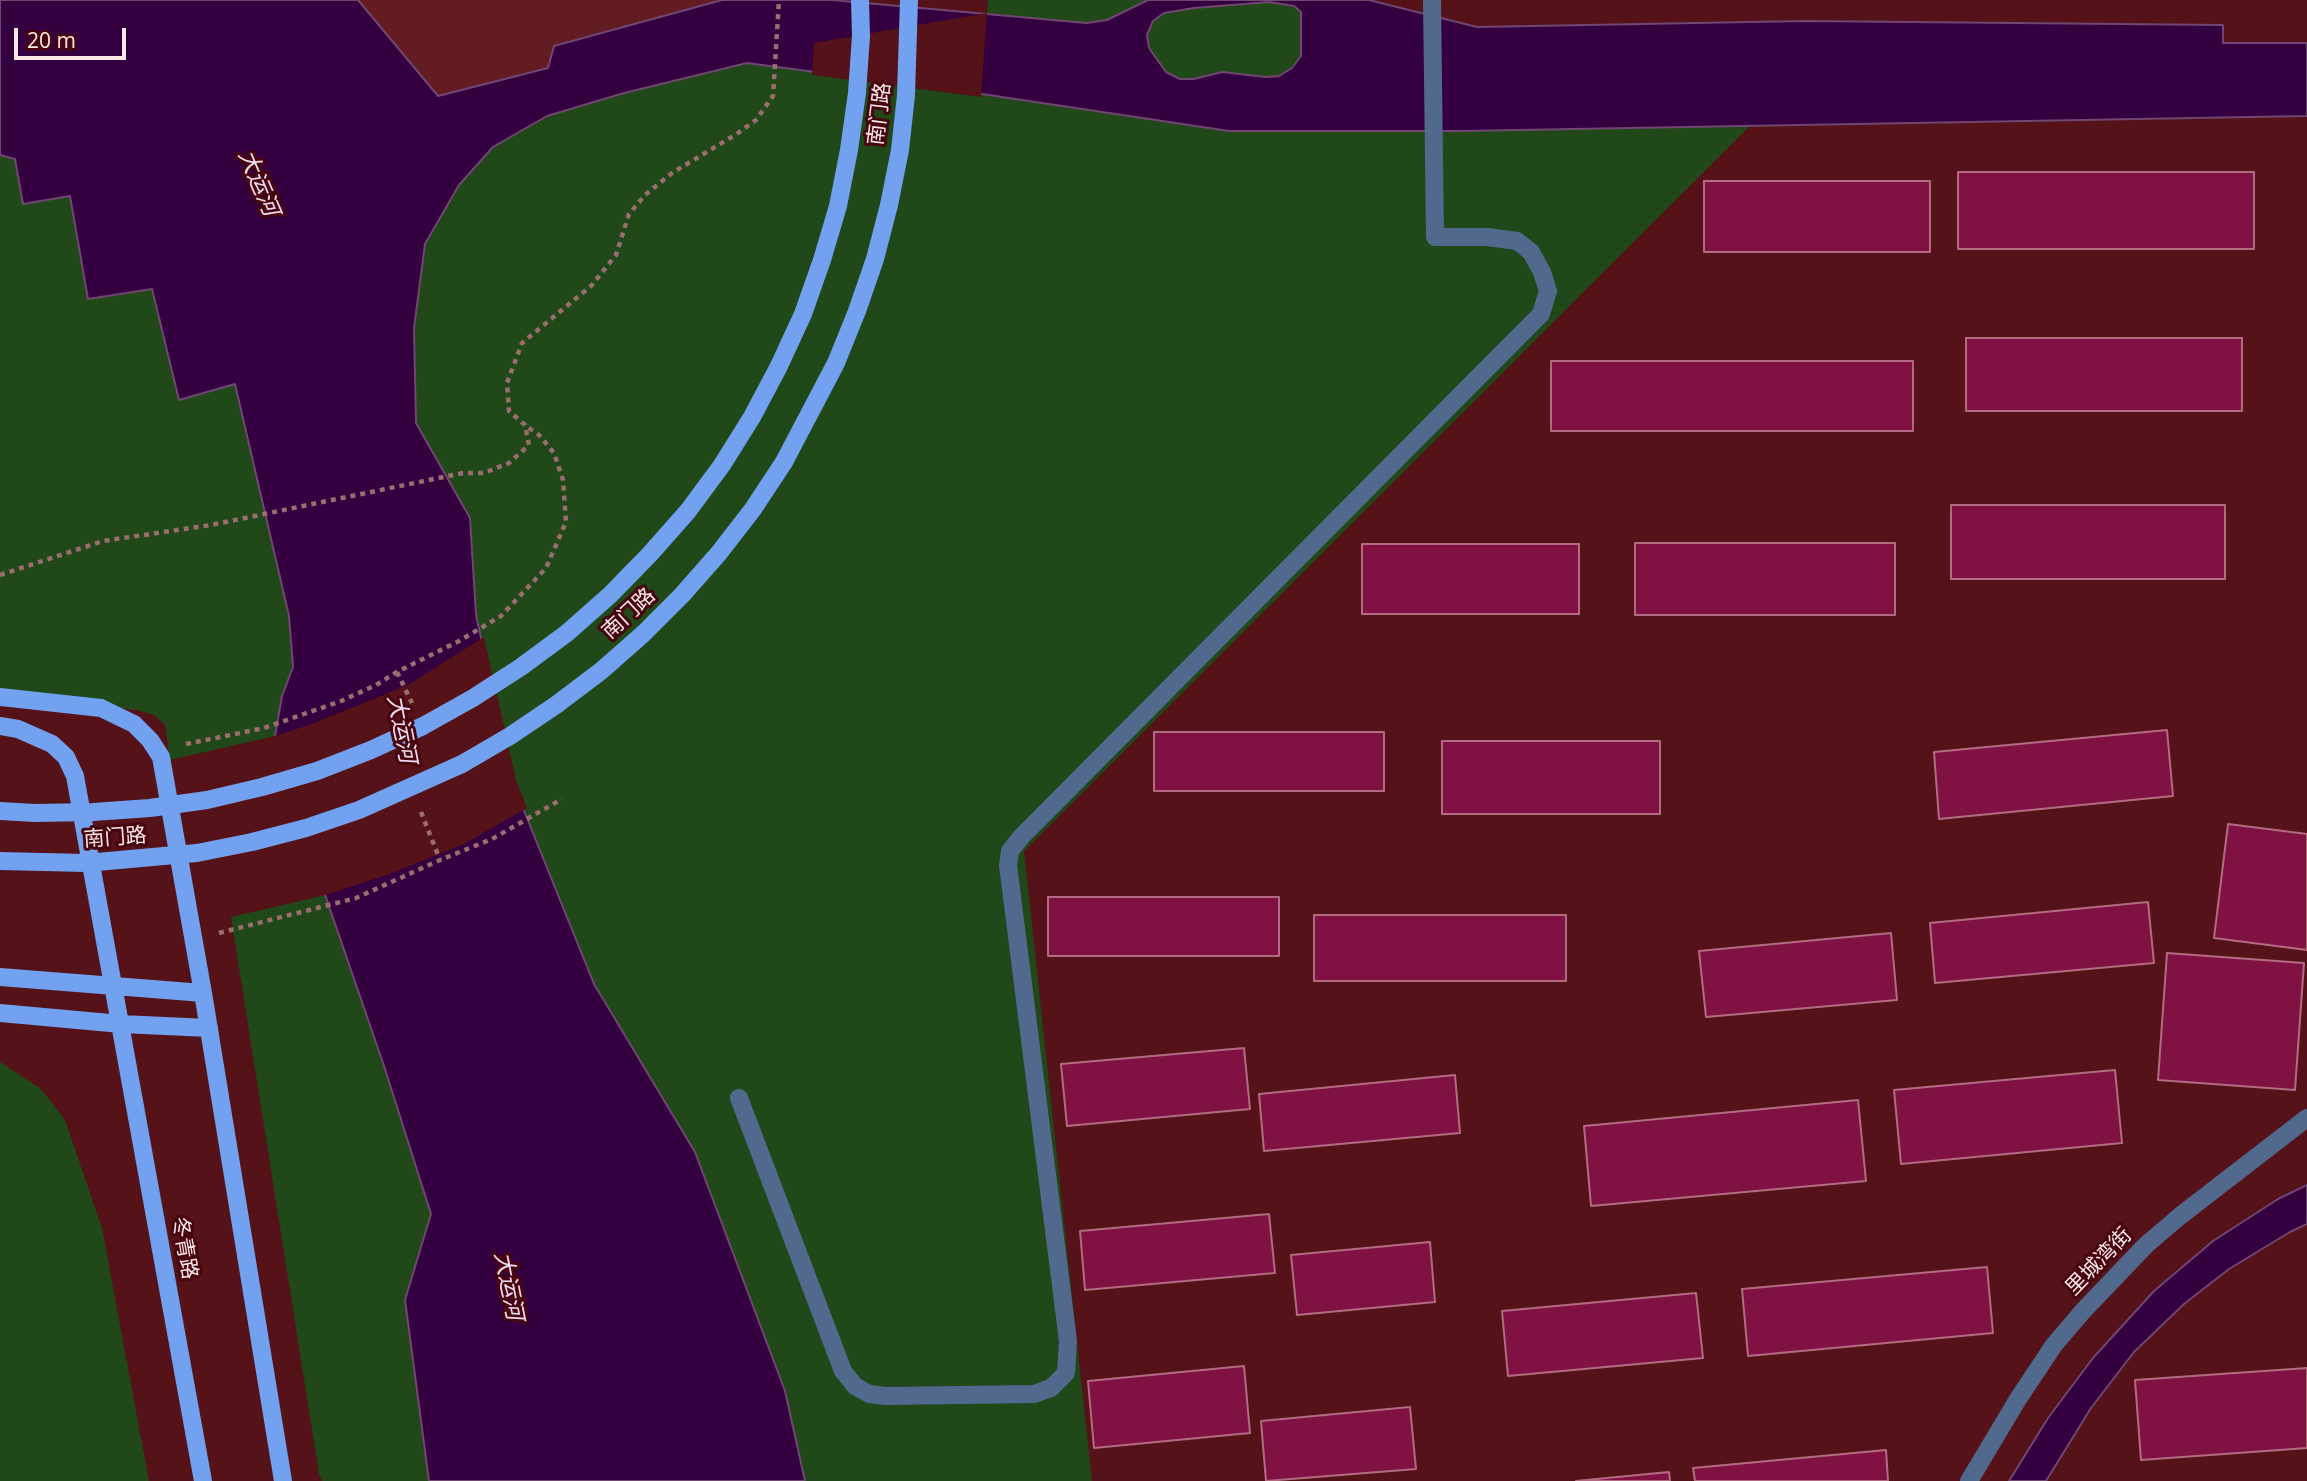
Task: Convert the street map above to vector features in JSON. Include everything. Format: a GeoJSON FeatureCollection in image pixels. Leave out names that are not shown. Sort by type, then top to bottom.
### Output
{"type":"FeatureCollection","features":[{"type":"Feature","properties":{"kind":"main road","name":"南门路"},"geometry":{"type":"LineString","coordinates":[[0,811],[93,813],[149,808],[206,800],[317,771],[382,746],[473,698],[540,653],[610,595],[688,511],[722,465],[752,417],[803,314],[838,206],[849,150],[857,93],[861,36],[860,0]]}},
{"type":"Feature","properties":{"kind":"main road","name":"南门路"},"geometry":{"type":"LineString","coordinates":[[0,861],[86,863],[197,853],[306,828],[359,810],[462,764],[510,736],[601,671],[643,634],[691,584],[753,509],[784,462],[836,363],[858,311],[875,258],[900,150],[906,95],[909,0]]}},
{"type":"Feature","properties":{"kind":"main road"},"geometry":{"type":"LineString","coordinates":[[0,697],[100,708],[134,724],[158,749],[164,766],[194,939],[283,1481]]}},
{"type":"Feature","properties":{"kind":"main road","name":"冬青路"},"geometry":{"type":"LineString","coordinates":[[0,726],[18,729],[52,744],[72,766],[79,790],[203,1481]]}},
{"type":"Feature","properties":{"kind":"main road"},"geometry":{"type":"LineString","coordinates":[[0,977],[203,993]]}},
{"type":"Feature","properties":{"kind":"main road"},"geometry":{"type":"LineString","coordinates":[[0,1013],[121,1024],[209,1028]]}},
{"type":"Feature","properties":{"kind":"street"},"geometry":{"type":"LineString","coordinates":[[739,1098],[843,1371],[855,1386],[869,1394],[886,1396],[1034,1394],[1051,1388],[1066,1373],[1068,1341],[1008,864],[1010,851],[1541,314],[1548,291],[1542,272],[1531,252],[1517,241],[1488,237],[1436,237],[1432,0]]}},
{"type":"Feature","properties":{"kind":"street","name":"里城湾街"},"geometry":{"type":"LineString","coordinates":[[1969,1481],[2054,1345],[2091,1302],[2146,1245],[2180,1216],[2307,1118]]}},
{"type":"Feature","properties":{"kind":"path"},"geometry":{"type":"LineString","coordinates":[[158,749],[264,728],[341,701],[376,685],[500,616],[546,568],[566,522],[563,480],[554,453],[540,435],[509,411],[507,383],[522,344],[591,286],[616,255],[629,214],[645,195],[671,173],[756,120],[773,96],[779,0]]}},
{"type":"Feature","properties":{"kind":"path"},"geometry":{"type":"LineString","coordinates":[[0,575],[103,541],[211,525],[463,473],[484,473],[509,463],[529,445],[524,425]]}},
{"type":"Feature","properties":{"kind":"path"},"geometry":{"type":"LineString","coordinates":[[411,788],[440,860]]}},
{"type":"Feature","properties":{"kind":"path"},"geometry":{"type":"LineString","coordinates":[[194,939],[356,898],[492,839],[562,799]]}},
{"type":"Feature","properties":{"kind":"shaded area"},"geometry":{"type":"Polygon","coordinates":[[[358,0],[722,0],[555,46],[549,68],[438,96],[358,0]]]}},
{"type":"Feature","properties":{"kind":"green space"},"geometry":{"type":"Polygon","coordinates":[[[988,0],[1314,0],[1306,102],[1132,91],[1138,5],[1107,20],[1087,23],[987,13],[988,0]]]}},
{"type":"Feature","properties":{"kind":"green space"},"geometry":{"type":"Polygon","coordinates":[[[747,63],[982,94],[1461,131],[1750,126],[1024,851],[1092,1481],[805,1481],[785,1391],[695,1152],[594,984],[512,781],[476,615],[470,518],[416,424],[414,328],[425,244],[459,185],[493,147],[547,116],[624,93],[747,63]]]}},
{"type":"Feature","properties":{"kind":"green space"},"geometry":{"type":"Polygon","coordinates":[[[0,155],[15,159],[70,196],[88,299],[152,288],[179,400],[235,383],[289,616],[293,667],[282,696],[275,736],[170,760],[165,725],[154,715],[137,710],[0,698],[0,155]]]}},
{"type":"Feature","properties":{"kind":"green space"},"geometry":{"type":"Polygon","coordinates":[[[326,895],[431,1214],[405,1300],[429,1481],[322,1481],[319,1474],[231,917],[326,895]]]}},
{"type":"Feature","properties":{"kind":"green space"},"geometry":{"type":"Polygon","coordinates":[[[0,1062],[41,1089],[65,1120],[102,1228],[149,1481],[0,1481],[0,1062]]]}},
{"type":"Feature","properties":{"kind":"water","name":"大运河"},"geometry":{"type":"Polygon","coordinates":[[[0,0],[358,0],[438,96],[548,68],[554,46],[722,0],[832,0],[1086,23],[1107,20],[1148,0],[1369,0],[1477,27],[1805,21],[2223,25],[2223,43],[2307,43],[2307,116],[1461,131],[1229,131],[982,94],[747,63],[624,93],[547,116],[493,147],[459,185],[425,244],[414,328],[416,423],[470,518],[476,615],[512,781],[594,984],[695,1152],[785,1391],[805,1481],[429,1481],[405,1300],[431,1214],[384,1066],[310,851],[275,736],[282,696],[293,667],[289,616],[235,384],[179,400],[152,289],[88,299],[70,196],[23,204],[15,159],[0,155],[0,0]],[[1269,2],[1164,13],[1153,21],[1147,35],[1149,48],[1166,72],[1180,79],[1194,79],[1222,72],[1279,76],[1292,68],[1301,56],[1301,12],[1294,6],[1269,2]]]}},
{"type":"Feature","properties":{"kind":"water"},"geometry":{"type":"Polygon","coordinates":[[[2307,1185],[2307,1224],[2229,1269],[2184,1304],[2134,1352],[2091,1408],[2046,1481],[2009,1481],[2048,1418],[2093,1358],[2154,1291],[2213,1241],[2278,1199],[2307,1185]]]}},
{"type":"Feature","properties":{"kind":"pier"},"geometry":{"type":"Polygon","coordinates":[[[987,13],[981,97],[812,75],[814,43],[987,13]]]}},
{"type":"Feature","properties":{"kind":"pier"},"geometry":{"type":"Polygon","coordinates":[[[484,637],[516,780],[527,808],[462,845],[387,875],[322,896],[272,737],[408,685],[484,637]]]}},
{"type":"Feature","properties":{"kind":"building"},"geometry":{"type":"Polygon","coordinates":[[[1958,172],[2254,172],[2254,249],[1958,249],[1958,172]]]}},
{"type":"Feature","properties":{"kind":"building"},"geometry":{"type":"Polygon","coordinates":[[[1704,181],[1930,181],[1930,252],[1704,252],[1704,181]]]}},
{"type":"Feature","properties":{"kind":"building"},"geometry":{"type":"Polygon","coordinates":[[[1966,338],[2242,338],[2242,411],[1966,411],[1966,338]]]}},
{"type":"Feature","properties":{"kind":"building"},"geometry":{"type":"Polygon","coordinates":[[[1551,361],[1913,361],[1913,431],[1551,431],[1551,361]]]}},
{"type":"Feature","properties":{"kind":"building"},"geometry":{"type":"Polygon","coordinates":[[[1951,505],[2225,505],[2225,579],[1951,579],[1951,505]]]}},
{"type":"Feature","properties":{"kind":"building"},"geometry":{"type":"Polygon","coordinates":[[[1635,543],[1895,543],[1895,615],[1635,615],[1635,543]]]}},
{"type":"Feature","properties":{"kind":"building"},"geometry":{"type":"Polygon","coordinates":[[[1362,544],[1579,544],[1579,614],[1362,614],[1362,544]]]}},
{"type":"Feature","properties":{"kind":"building"},"geometry":{"type":"Polygon","coordinates":[[[2167,730],[2173,796],[1939,819],[1934,752],[2167,730]]]}},
{"type":"Feature","properties":{"kind":"building"},"geometry":{"type":"Polygon","coordinates":[[[1154,732],[1384,732],[1384,791],[1154,791],[1154,732]]]}},
{"type":"Feature","properties":{"kind":"building"},"geometry":{"type":"Polygon","coordinates":[[[1442,741],[1660,741],[1660,814],[1442,814],[1442,741]]]}},
{"type":"Feature","properties":{"kind":"building"},"geometry":{"type":"Polygon","coordinates":[[[2228,824],[2307,834],[2307,950],[2214,938],[2228,824]]]}},
{"type":"Feature","properties":{"kind":"building"},"geometry":{"type":"Polygon","coordinates":[[[1048,897],[1279,897],[1279,956],[1048,956],[1048,897]]]}},
{"type":"Feature","properties":{"kind":"building"},"geometry":{"type":"Polygon","coordinates":[[[2148,902],[2154,963],[1935,983],[1930,923],[2148,902]]]}},
{"type":"Feature","properties":{"kind":"building"},"geometry":{"type":"Polygon","coordinates":[[[1314,915],[1566,915],[1566,981],[1314,981],[1314,915]]]}},
{"type":"Feature","properties":{"kind":"building"},"geometry":{"type":"Polygon","coordinates":[[[1891,933],[1897,1000],[1706,1017],[1699,951],[1891,933]]]}},
{"type":"Feature","properties":{"kind":"building"},"geometry":{"type":"Polygon","coordinates":[[[2167,953],[2304,963],[2295,1090],[2158,1080],[2167,953]]]}},
{"type":"Feature","properties":{"kind":"building"},"geometry":{"type":"Polygon","coordinates":[[[1244,1048],[1250,1109],[1067,1126],[1061,1064],[1244,1048]]]}},
{"type":"Feature","properties":{"kind":"building"},"geometry":{"type":"Polygon","coordinates":[[[2115,1070],[2122,1143],[1901,1164],[1894,1090],[2115,1070]]]}},
{"type":"Feature","properties":{"kind":"building"},"geometry":{"type":"Polygon","coordinates":[[[1455,1075],[1460,1133],[1264,1151],[1259,1094],[1455,1075]]]}},
{"type":"Feature","properties":{"kind":"building"},"geometry":{"type":"Polygon","coordinates":[[[1858,1100],[1866,1181],[1591,1206],[1584,1126],[1858,1100]]]}},
{"type":"Feature","properties":{"kind":"building"},"geometry":{"type":"Polygon","coordinates":[[[1269,1214],[1275,1273],[1085,1290],[1080,1231],[1269,1214]]]}},
{"type":"Feature","properties":{"kind":"building"},"geometry":{"type":"Polygon","coordinates":[[[1430,1242],[1435,1302],[1297,1315],[1291,1255],[1430,1242]]]}},
{"type":"Feature","properties":{"kind":"building"},"geometry":{"type":"Polygon","coordinates":[[[1987,1267],[1993,1333],[1748,1356],[1742,1289],[1987,1267]]]}},
{"type":"Feature","properties":{"kind":"building"},"geometry":{"type":"Polygon","coordinates":[[[1696,1293],[1703,1358],[1508,1376],[1502,1311],[1696,1293]]]}},
{"type":"Feature","properties":{"kind":"building"},"geometry":{"type":"Polygon","coordinates":[[[1244,1366],[1250,1433],[1094,1448],[1088,1381],[1244,1366]]]}},
{"type":"Feature","properties":{"kind":"building"},"geometry":{"type":"Polygon","coordinates":[[[2307,1368],[2307,1448],[2141,1460],[2135,1380],[2307,1368]]]}},
{"type":"Feature","properties":{"kind":"building"},"geometry":{"type":"Polygon","coordinates":[[[1410,1407],[1416,1469],[1266,1481],[1261,1421],[1410,1407]]]}},
{"type":"Feature","properties":{"kind":"building"},"geometry":{"type":"Polygon","coordinates":[[[1886,1450],[1888,1481],[1695,1481],[1693,1468],[1886,1450]]]}},
{"type":"Feature","properties":{"kind":"building"},"geometry":{"type":"Polygon","coordinates":[[[1669,1472],[1670,1481],[1576,1481],[1669,1472]]]}}]}
